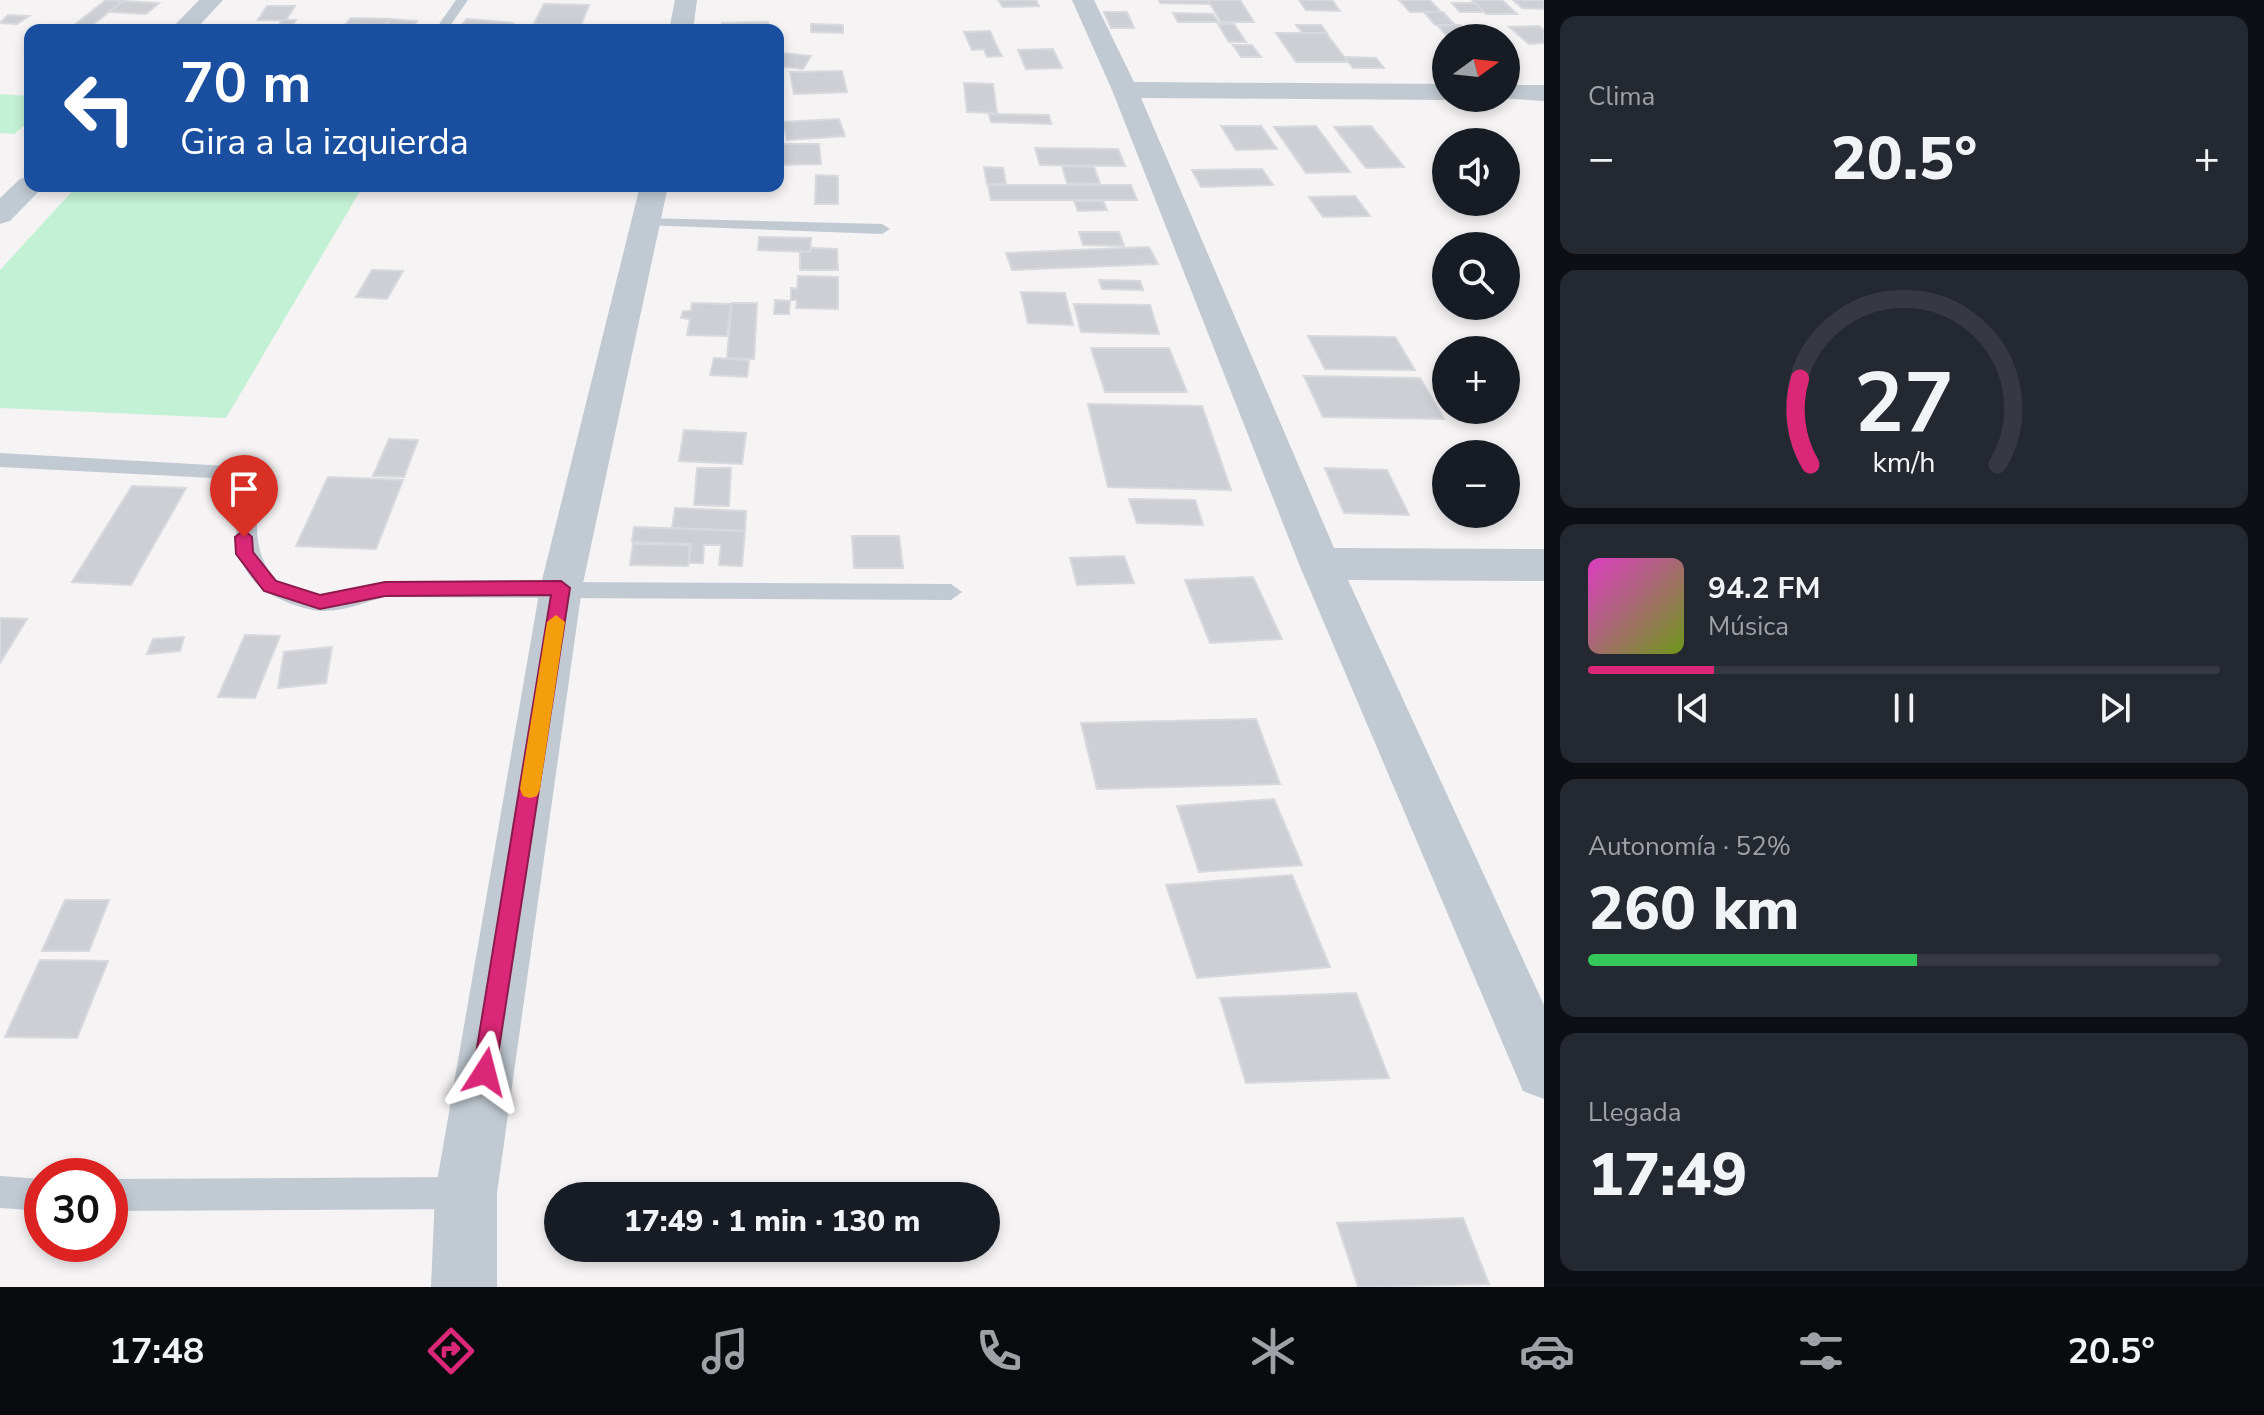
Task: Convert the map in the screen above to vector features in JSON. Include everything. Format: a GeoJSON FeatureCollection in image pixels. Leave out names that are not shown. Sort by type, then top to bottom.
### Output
{"type":"FeatureCollection","features":[{"type":"Feature","properties":{"kind":"street"},"geometry":{"type":"LineString","coordinates":[[188,24],[212,0]]}},
{"type":"Feature","properties":{"kind":"street"},"geometry":{"type":"LineString","coordinates":[[682,24],[686,0]]}},
{"type":"Feature","properties":{"kind":"street"},"geometry":{"type":"LineString","coordinates":[[1083,0],[1125,90],[1320,564],[1544,1070]]}},
{"type":"Feature","properties":{"kind":"street"},"geometry":{"type":"LineString","coordinates":[[1125,90],[1432,92]]}},
{"type":"Feature","properties":{"kind":"street"},"geometry":{"type":"LineString","coordinates":[[1520,93],[1544,93]]}},
{"type":"Feature","properties":{"kind":"street"},"geometry":{"type":"LineString","coordinates":[[0,215],[24,191]]}},
{"type":"Feature","properties":{"kind":"street"},"geometry":{"type":"LineString","coordinates":[[464,1287],[466,1193],[561,588],[650,204]]}},
{"type":"Feature","properties":{"kind":"street"},"geometry":{"type":"LineString","coordinates":[[1320,564],[1544,565]]}},
{"type":"Feature","properties":{"kind":"lane"},"geometry":{"type":"LineString","coordinates":[[445,24],[462,0]]}},
{"type":"Feature","properties":{"kind":"lane"},"geometry":{"type":"LineString","coordinates":[[650,204],[882,229]]}},
{"type":"Feature","properties":{"kind":"lane"},"geometry":{"type":"LineString","coordinates":[[0,460],[238,472],[251,490],[243,519],[244,554],[270,586],[320,602],[385,589],[951,592]]}},
{"type":"Feature","properties":{"kind":"lane"},"geometry":{"type":"LineString","coordinates":[[0,1192],[24,1194]]}},
{"type":"Feature","properties":{"kind":"lane"},"geometry":{"type":"LineString","coordinates":[[128,1195],[466,1193]]}},
{"type":"Feature","properties":{"kind":"green space"},"geometry":{"type":"Polygon","coordinates":[[[0,94],[24,96],[24,126],[14,134],[0,133],[0,94]]]}},
{"type":"Feature","properties":{"kind":"green space"},"geometry":{"type":"Polygon","coordinates":[[[72,192],[359,192],[226,418],[0,408],[0,270],[72,192]]]}},
{"type":"Feature","properties":{"kind":"building"},"geometry":{"type":"Polygon","coordinates":[[[106,0],[123,1],[94,24],[76,24],[106,0]]]}},
{"type":"Feature","properties":{"kind":"building"},"geometry":{"type":"Polygon","coordinates":[[[998,0],[1036,0],[1039,6],[1003,7],[998,0]]]}},
{"type":"Feature","properties":{"kind":"building"},"geometry":{"type":"Polygon","coordinates":[[[1159,0],[1207,0],[1209,4],[1160,3],[1159,0]]]}},
{"type":"Feature","properties":{"kind":"building"},"geometry":{"type":"Polygon","coordinates":[[[1208,0],[1240,0],[1254,22],[1221,22],[1208,0]]]}},
{"type":"Feature","properties":{"kind":"building"},"geometry":{"type":"Polygon","coordinates":[[[1299,0],[1332,0],[1340,11],[1306,10],[1299,0]]]}},
{"type":"Feature","properties":{"kind":"building"},"geometry":{"type":"Polygon","coordinates":[[[1399,0],[1430,0],[1441,12],[1410,12],[1399,0]]]}},
{"type":"Feature","properties":{"kind":"building"},"geometry":{"type":"Polygon","coordinates":[[[1472,0],[1502,0],[1517,14],[1486,14],[1472,0]]]}},
{"type":"Feature","properties":{"kind":"building"},"geometry":{"type":"Polygon","coordinates":[[[1513,0],[1544,0],[1544,9],[1522,8],[1513,0]]]}},
{"type":"Feature","properties":{"kind":"building"},"geometry":{"type":"Polygon","coordinates":[[[123,1],[159,3],[146,14],[109,12],[123,1]]]}},
{"type":"Feature","properties":{"kind":"building"},"geometry":{"type":"Polygon","coordinates":[[[1452,3],[1475,3],[1484,12],[1460,12],[1452,3]]]}},
{"type":"Feature","properties":{"kind":"building"},"geometry":{"type":"Polygon","coordinates":[[[544,4],[589,5],[581,24],[534,24],[544,4]]]}},
{"type":"Feature","properties":{"kind":"building"},"geometry":{"type":"Polygon","coordinates":[[[267,6],[295,6],[286,20],[258,20],[267,6]]]}},
{"type":"Feature","properties":{"kind":"building"},"geometry":{"type":"Polygon","coordinates":[[[1104,12],[1127,12],[1134,28],[1111,28],[1104,12]]]}},
{"type":"Feature","properties":{"kind":"building"},"geometry":{"type":"Polygon","coordinates":[[[1424,12],[1443,12],[1454,24],[1434,24],[1424,12]]]}},
{"type":"Feature","properties":{"kind":"building"},"geometry":{"type":"Polygon","coordinates":[[[1173,13],[1213,14],[1218,22],[1178,22],[1173,13]]]}},
{"type":"Feature","properties":{"kind":"building"},"geometry":{"type":"Polygon","coordinates":[[[8,15],[29,16],[17,24],[0,23],[8,15]]]}},
{"type":"Feature","properties":{"kind":"building"},"geometry":{"type":"Polygon","coordinates":[[[351,18],[390,19],[386,24],[346,24],[351,18]]]}},
{"type":"Feature","properties":{"kind":"building"},"geometry":{"type":"Polygon","coordinates":[[[390,19],[417,21],[415,24],[386,24],[390,19]]]}},
{"type":"Feature","properties":{"kind":"building"},"geometry":{"type":"Polygon","coordinates":[[[467,19],[513,23],[512,24],[463,24],[467,19]]]}},
{"type":"Feature","properties":{"kind":"building"},"geometry":{"type":"Polygon","coordinates":[[[282,20],[296,20],[294,24],[280,24],[282,20]]]}},
{"type":"Feature","properties":{"kind":"building"},"geometry":{"type":"Polygon","coordinates":[[[768,22],[768,24],[722,24],[768,22]]]}},
{"type":"Feature","properties":{"kind":"building"},"geometry":{"type":"Polygon","coordinates":[[[811,24],[843,25],[843,33],[811,32],[811,24]]]}},
{"type":"Feature","properties":{"kind":"building"},"geometry":{"type":"Polygon","coordinates":[[[1218,24],[1234,24],[1246,42],[1229,42],[1218,24]]]}},
{"type":"Feature","properties":{"kind":"building"},"geometry":{"type":"Polygon","coordinates":[[[1296,25],[1321,25],[1327,33],[1303,33],[1296,25]]]}},
{"type":"Feature","properties":{"kind":"building"},"geometry":{"type":"Polygon","coordinates":[[[1539,26],[1544,30],[1544,43],[1529,44],[1520,36],[1520,27],[1539,26]]]}},
{"type":"Feature","properties":{"kind":"building"},"geometry":{"type":"Polygon","coordinates":[[[990,31],[1002,56],[987,57],[984,49],[972,50],[964,32],[990,31]]]}},
{"type":"Feature","properties":{"kind":"building"},"geometry":{"type":"Polygon","coordinates":[[[1276,33],[1326,33],[1348,62],[1296,62],[1276,33]]]}},
{"type":"Feature","properties":{"kind":"building"},"geometry":{"type":"Polygon","coordinates":[[[1233,45],[1252,45],[1261,57],[1241,57],[1233,45]]]}},
{"type":"Feature","properties":{"kind":"building"},"geometry":{"type":"Polygon","coordinates":[[[1053,49],[1062,68],[1026,69],[1018,50],[1053,49]]]}},
{"type":"Feature","properties":{"kind":"building"},"geometry":{"type":"Polygon","coordinates":[[[784,53],[811,56],[803,69],[784,67],[784,53]]]}},
{"type":"Feature","properties":{"kind":"building"},"geometry":{"type":"Polygon","coordinates":[[[1345,57],[1376,58],[1384,68],[1353,68],[1345,57]]]}},
{"type":"Feature","properties":{"kind":"building"},"geometry":{"type":"Polygon","coordinates":[[[842,71],[847,92],[794,94],[790,72],[842,71]]]}},
{"type":"Feature","properties":{"kind":"building"},"geometry":{"type":"Polygon","coordinates":[[[964,83],[993,84],[997,113],[967,112],[964,83]]]}},
{"type":"Feature","properties":{"kind":"building"},"geometry":{"type":"Polygon","coordinates":[[[989,114],[1049,115],[1051,124],[991,122],[989,114]]]}},
{"type":"Feature","properties":{"kind":"building"},"geometry":{"type":"Polygon","coordinates":[[[839,119],[845,136],[787,140],[784,122],[839,119]]]}},
{"type":"Feature","properties":{"kind":"building"},"geometry":{"type":"Polygon","coordinates":[[[1221,126],[1261,126],[1277,149],[1236,150],[1221,126]]]}},
{"type":"Feature","properties":{"kind":"building"},"geometry":{"type":"Polygon","coordinates":[[[1316,126],[1350,172],[1306,173],[1274,127],[1316,126]]]}},
{"type":"Feature","properties":{"kind":"building"},"geometry":{"type":"Polygon","coordinates":[[[1371,126],[1404,167],[1366,168],[1334,127],[1371,126]]]}},
{"type":"Feature","properties":{"kind":"building"},"geometry":{"type":"Polygon","coordinates":[[[784,144],[819,144],[821,164],[784,165],[784,144]]]}},
{"type":"Feature","properties":{"kind":"building"},"geometry":{"type":"Polygon","coordinates":[[[1035,148],[1118,149],[1125,166],[1040,165],[1035,148]]]}},
{"type":"Feature","properties":{"kind":"building"},"geometry":{"type":"Polygon","coordinates":[[[1062,166],[1094,167],[1100,184],[1067,183],[1062,166]]]}},
{"type":"Feature","properties":{"kind":"building"},"geometry":{"type":"Polygon","coordinates":[[[984,167],[1003,168],[1006,184],[987,184],[984,167]]]}},
{"type":"Feature","properties":{"kind":"building"},"geometry":{"type":"Polygon","coordinates":[[[1262,169],[1273,185],[1201,187],[1192,170],[1262,169]]]}},
{"type":"Feature","properties":{"kind":"building"},"geometry":{"type":"Polygon","coordinates":[[[816,175],[838,176],[838,204],[815,204],[816,175]]]}},
{"type":"Feature","properties":{"kind":"building"},"geometry":{"type":"Polygon","coordinates":[[[988,185],[1131,185],[1137,200],[991,200],[988,185]]]}},
{"type":"Feature","properties":{"kind":"building"},"geometry":{"type":"Polygon","coordinates":[[[1355,196],[1370,216],[1323,217],[1309,197],[1355,196]]]}},
{"type":"Feature","properties":{"kind":"building"},"geometry":{"type":"Polygon","coordinates":[[[1074,201],[1103,201],[1107,210],[1078,211],[1074,201]]]}},
{"type":"Feature","properties":{"kind":"building"},"geometry":{"type":"Polygon","coordinates":[[[1079,232],[1119,232],[1124,246],[1083,245],[1079,232]]]}},
{"type":"Feature","properties":{"kind":"building"},"geometry":{"type":"Polygon","coordinates":[[[759,237],[811,238],[810,252],[758,250],[759,237]]]}},
{"type":"Feature","properties":{"kind":"building"},"geometry":{"type":"Polygon","coordinates":[[[1149,247],[1158,264],[1012,270],[1006,253],[1149,247]]]}},
{"type":"Feature","properties":{"kind":"building"},"geometry":{"type":"Polygon","coordinates":[[[811,248],[837,249],[838,270],[800,270],[800,251],[810,252],[811,248]]]}},
{"type":"Feature","properties":{"kind":"building"},"geometry":{"type":"Polygon","coordinates":[[[372,270],[403,271],[387,299],[356,297],[372,270]]]}},
{"type":"Feature","properties":{"kind":"building"},"geometry":{"type":"Polygon","coordinates":[[[798,276],[838,277],[838,309],[796,308],[797,300],[791,300],[791,288],[797,289],[798,276]]]}},
{"type":"Feature","properties":{"kind":"building"},"geometry":{"type":"Polygon","coordinates":[[[1099,280],[1140,281],[1143,290],[1102,289],[1099,280]]]}},
{"type":"Feature","properties":{"kind":"building"},"geometry":{"type":"Polygon","coordinates":[[[1021,292],[1065,293],[1073,325],[1028,323],[1021,292]]]}},
{"type":"Feature","properties":{"kind":"building"},"geometry":{"type":"Polygon","coordinates":[[[775,300],[790,301],[789,314],[774,314],[775,300]]]}},
{"type":"Feature","properties":{"kind":"building"},"geometry":{"type":"Polygon","coordinates":[[[692,303],[731,304],[727,336],[687,335],[690,319],[681,318],[683,311],[691,311],[692,303]]]}},
{"type":"Feature","properties":{"kind":"building"},"geometry":{"type":"Polygon","coordinates":[[[732,303],[757,303],[754,359],[727,358],[732,303]]]}},
{"type":"Feature","properties":{"kind":"building"},"geometry":{"type":"Polygon","coordinates":[[[1074,304],[1150,305],[1159,334],[1081,332],[1074,304]]]}},
{"type":"Feature","properties":{"kind":"building"},"geometry":{"type":"Polygon","coordinates":[[[1308,336],[1395,337],[1415,370],[1325,369],[1308,336]]]}},
{"type":"Feature","properties":{"kind":"building"},"geometry":{"type":"Polygon","coordinates":[[[1091,348],[1169,348],[1187,392],[1105,392],[1091,348]]]}},
{"type":"Feature","properties":{"kind":"building"},"geometry":{"type":"Polygon","coordinates":[[[714,358],[749,360],[747,377],[710,375],[714,358]]]}},
{"type":"Feature","properties":{"kind":"building"},"geometry":{"type":"Polygon","coordinates":[[[1304,376],[1420,378],[1432,398],[1432,419],[1323,417],[1304,376]]]}},
{"type":"Feature","properties":{"kind":"building"},"geometry":{"type":"Polygon","coordinates":[[[1088,404],[1202,406],[1231,490],[1108,487],[1088,404]]]}},
{"type":"Feature","properties":{"kind":"building"},"geometry":{"type":"Polygon","coordinates":[[[684,430],[746,433],[742,464],[679,461],[684,430]]]}},
{"type":"Feature","properties":{"kind":"building"},"geometry":{"type":"Polygon","coordinates":[[[389,439],[418,440],[404,477],[373,476],[389,439]]]}},
{"type":"Feature","properties":{"kind":"building"},"geometry":{"type":"Polygon","coordinates":[[[697,468],[731,468],[729,506],[694,505],[697,468]]]}},
{"type":"Feature","properties":{"kind":"building"},"geometry":{"type":"Polygon","coordinates":[[[1325,468],[1387,470],[1409,515],[1344,513],[1325,468]]]}},
{"type":"Feature","properties":{"kind":"building"},"geometry":{"type":"Polygon","coordinates":[[[328,477],[403,480],[376,549],[296,546],[328,477]]]}},
{"type":"Feature","properties":{"kind":"building"},"geometry":{"type":"Polygon","coordinates":[[[132,486],[186,488],[131,585],[72,582],[132,486]]]}},
{"type":"Feature","properties":{"kind":"building"},"geometry":{"type":"Polygon","coordinates":[[[1129,499],[1195,500],[1203,525],[1137,523],[1129,499]]]}},
{"type":"Feature","properties":{"kind":"building"},"geometry":{"type":"Polygon","coordinates":[[[675,508],[746,511],[745,531],[672,528],[675,508]]]}},
{"type":"Feature","properties":{"kind":"building"},"geometry":{"type":"Polygon","coordinates":[[[634,527],[745,531],[742,566],[719,565],[721,545],[704,545],[703,563],[689,563],[691,544],[632,542],[634,527]]]}},
{"type":"Feature","properties":{"kind":"building"},"geometry":{"type":"Polygon","coordinates":[[[852,536],[899,536],[903,568],[854,568],[852,536]]]}},
{"type":"Feature","properties":{"kind":"building"},"geometry":{"type":"Polygon","coordinates":[[[633,544],[690,545],[688,566],[630,565],[633,544]]]}},
{"type":"Feature","properties":{"kind":"building"},"geometry":{"type":"Polygon","coordinates":[[[1124,556],[1134,583],[1077,585],[1070,558],[1124,556]]]}},
{"type":"Feature","properties":{"kind":"building"},"geometry":{"type":"Polygon","coordinates":[[[1253,577],[1282,639],[1210,643],[1185,580],[1253,577]]]}},
{"type":"Feature","properties":{"kind":"building"},"geometry":{"type":"Polygon","coordinates":[[[0,618],[27,619],[0,663],[0,618]]]}},
{"type":"Feature","properties":{"kind":"building"},"geometry":{"type":"Polygon","coordinates":[[[245,635],[280,636],[255,698],[218,697],[245,635]]]}},
{"type":"Feature","properties":{"kind":"building"},"geometry":{"type":"Polygon","coordinates":[[[184,637],[180,651],[147,654],[153,639],[184,637]]]}},
{"type":"Feature","properties":{"kind":"building"},"geometry":{"type":"Polygon","coordinates":[[[332,647],[326,683],[278,688],[284,652],[332,647]]]}},
{"type":"Feature","properties":{"kind":"building"},"geometry":{"type":"Polygon","coordinates":[[[1256,719],[1280,784],[1097,789],[1081,723],[1256,719]]]}},
{"type":"Feature","properties":{"kind":"building"},"geometry":{"type":"Polygon","coordinates":[[[1274,799],[1302,865],[1199,872],[1177,806],[1274,799]]]}},
{"type":"Feature","properties":{"kind":"building"},"geometry":{"type":"Polygon","coordinates":[[[1292,875],[1330,967],[1197,978],[1166,885],[1292,875]]]}},
{"type":"Feature","properties":{"kind":"building"},"geometry":{"type":"Polygon","coordinates":[[[65,900],[109,900],[89,951],[42,951],[65,900]]]}},
{"type":"Feature","properties":{"kind":"building"},"geometry":{"type":"Polygon","coordinates":[[[40,960],[108,961],[77,1038],[5,1037],[40,960]]]}},
{"type":"Feature","properties":{"kind":"building"},"geometry":{"type":"Polygon","coordinates":[[[1356,993],[1389,1078],[1246,1083],[1220,998],[1356,993]]]}},
{"type":"Feature","properties":{"kind":"building"},"geometry":{"type":"Polygon","coordinates":[[[1463,1218],[1489,1284],[1358,1287],[1337,1223],[1463,1218]]]}},
{"type":"Feature","properties":{"kind":"slow traffic"},"geometry":{"type":"LineString","coordinates":[[530,789],[556,622]]}},
{"type":"Feature","properties":{"kind":"route"},"geometry":{"type":"LineString","coordinates":[[244,537],[244,554],[270,586],[320,602],[385,589],[561,588],[485,1072]]}}]}
